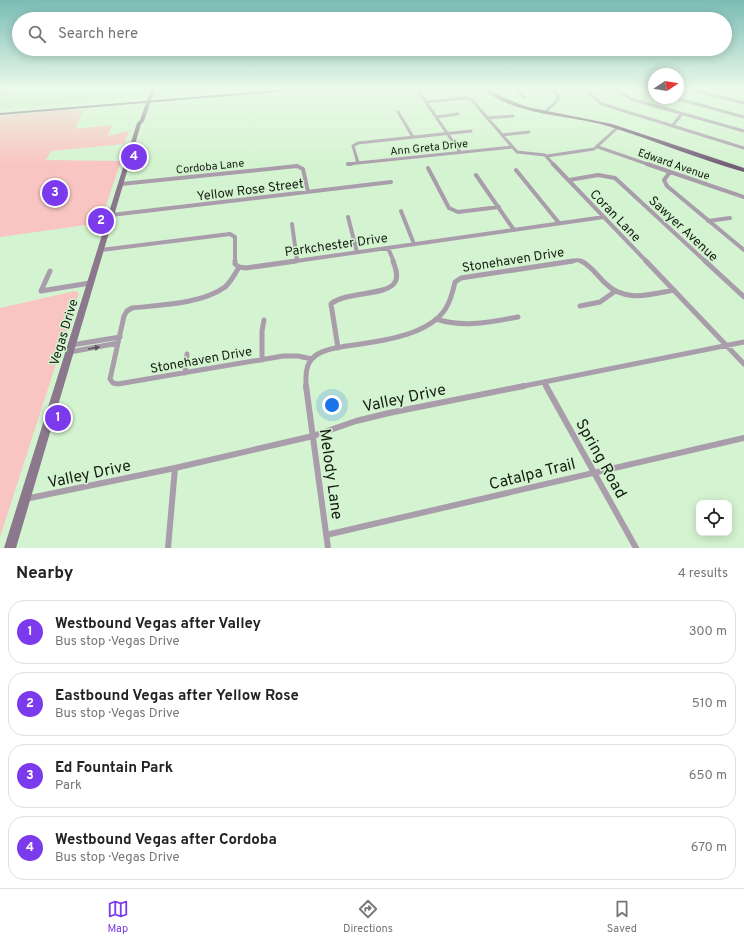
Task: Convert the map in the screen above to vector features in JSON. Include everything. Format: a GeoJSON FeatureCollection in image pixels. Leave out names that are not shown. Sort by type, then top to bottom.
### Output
{"type":"FeatureCollection","features":[{"type":"Feature","properties":{"kind":"main road","name":"Vegas Drive"},"geometry":{"type":"LineString","coordinates":[[10,548],[141,115]]}},
{"type":"Feature","properties":{"kind":"main road"},"geometry":{"type":"LineString","coordinates":[[552,115],[591,122],[616,129],[744,170]]}},
{"type":"Feature","properties":{"kind":"street"},"geometry":{"type":"LineString","coordinates":[[400,115],[413,137]]}},
{"type":"Feature","properties":{"kind":"street"},"geometry":{"type":"LineString","coordinates":[[454,115],[436,117],[460,152]]}},
{"type":"Feature","properties":{"kind":"street"},"geometry":{"type":"LineString","coordinates":[[484,115],[519,154],[542,153],[547,156],[589,151],[598,147],[616,129]]}},
{"type":"Feature","properties":{"kind":"street"},"geometry":{"type":"LineString","coordinates":[[636,115],[744,148]]}},
{"type":"Feature","properties":{"kind":"street"},"geometry":{"type":"LineString","coordinates":[[672,126],[682,115]]}},
{"type":"Feature","properties":{"kind":"street"},"geometry":{"type":"LineString","coordinates":[[684,115],[744,131]]}},
{"type":"Feature","properties":{"kind":"street"},"geometry":{"type":"LineString","coordinates":[[487,118],[513,116]]}},
{"type":"Feature","properties":{"kind":"street"},"geometry":{"type":"LineString","coordinates":[[358,163],[353,146],[354,144],[471,131]]}},
{"type":"Feature","properties":{"kind":"street"},"geometry":{"type":"LineString","coordinates":[[502,135],[529,132]]}},
{"type":"Feature","properties":{"kind":"street","name":"Ann Greta Drive"},"geometry":{"type":"LineString","coordinates":[[348,164],[512,147]]}},
{"type":"Feature","properties":{"kind":"street","name":"Edward Avenue"},"geometry":{"type":"LineString","coordinates":[[598,147],[744,197]]}},
{"type":"Feature","properties":{"kind":"street","name":"Coran Lane"},"geometry":{"type":"LineString","coordinates":[[547,156],[744,364]]}},
{"type":"Feature","properties":{"kind":"street","name":"Cordoba Lane"},"geometry":{"type":"LineString","coordinates":[[121,184],[300,166],[303,169],[308,192]]}},
{"type":"Feature","properties":{"kind":"street"},"geometry":{"type":"LineString","coordinates":[[428,168],[449,208],[453,211],[458,212],[499,207]]}},
{"type":"Feature","properties":{"kind":"street"},"geometry":{"type":"LineString","coordinates":[[516,170],[560,223]]}},
{"type":"Feature","properties":{"kind":"street"},"geometry":{"type":"LineString","coordinates":[[670,172],[664,180],[667,186],[744,250]]}},
{"type":"Feature","properties":{"kind":"street"},"geometry":{"type":"LineString","coordinates":[[476,175],[514,230]]}},
{"type":"Feature","properties":{"kind":"street","name":"Sawyer Avenue"},"geometry":{"type":"LineString","coordinates":[[569,180],[603,175],[610,176],[744,297]]}},
{"type":"Feature","properties":{"kind":"street","name":"Yellow Rose Street"},"geometry":{"type":"LineString","coordinates":[[111,215],[391,182]]}},
{"type":"Feature","properties":{"kind":"street"},"geometry":{"type":"LineString","coordinates":[[401,211],[414,244]]}},
{"type":"Feature","properties":{"kind":"street"},"geometry":{"type":"LineString","coordinates":[[348,217],[357,252]]}},
{"type":"Feature","properties":{"kind":"street","name":"Parkchester Drive"},"geometry":{"type":"LineString","coordinates":[[239,267],[246,268],[604,217]]}},
{"type":"Feature","properties":{"kind":"street"},"geometry":{"type":"LineString","coordinates":[[708,221],[730,218]]}},
{"type":"Feature","properties":{"kind":"street"},"geometry":{"type":"LineString","coordinates":[[292,224],[297,260]]}},
{"type":"Feature","properties":{"kind":"street"},"geometry":{"type":"LineString","coordinates":[[71,349],[118,343],[124,316],[127,311],[132,308],[206,296],[223,288],[231,281],[239,267],[235,264],[235,237],[230,234],[100,250]]}},
{"type":"Feature","properties":{"kind":"street"},"geometry":{"type":"LineString","coordinates":[[338,348],[331,304],[337,298],[383,290],[394,284],[397,276],[388,248]]}},
{"type":"Feature","properties":{"kind":"street","name":"Stonehaven Drive"},"geometry":{"type":"LineString","coordinates":[[118,343],[110,379],[113,383],[118,384],[262,360],[298,356],[312,359],[326,350],[405,336],[424,329],[443,313],[453,295],[455,282],[461,278],[578,260],[587,263],[614,292]]}},
{"type":"Feature","properties":{"kind":"street"},"geometry":{"type":"LineString","coordinates":[[50,271],[41,291],[90,283]]}},
{"type":"Feature","properties":{"kind":"street"},"geometry":{"type":"LineString","coordinates":[[580,306],[600,302],[614,292],[636,297],[674,290]]}},
{"type":"Feature","properties":{"kind":"street"},"geometry":{"type":"LineString","coordinates":[[436,319],[450,324],[464,326],[518,317]]}},
{"type":"Feature","properties":{"kind":"street"},"geometry":{"type":"LineString","coordinates":[[262,360],[262,331],[264,320]]}},
{"type":"Feature","properties":{"kind":"street"},"geometry":{"type":"LineString","coordinates":[[71,349],[120,337]]}},
{"type":"Feature","properties":{"kind":"street","name":"Valley Drive"},"geometry":{"type":"LineString","coordinates":[[24,500],[175,468],[313,436],[356,421],[389,413],[744,342]]}},
{"type":"Feature","properties":{"kind":"street"},"geometry":{"type":"LineString","coordinates":[[185,373],[187,354]]}},
{"type":"Feature","properties":{"kind":"street","name":"Melody Lane"},"geometry":{"type":"LineString","coordinates":[[312,359],[305,369],[306,386],[328,548]]}},
{"type":"Feature","properties":{"kind":"street","name":"Spring Road"},"geometry":{"type":"LineString","coordinates":[[544,382],[636,548]]}},
{"type":"Feature","properties":{"kind":"street","name":"Catalpa Trail"},"geometry":{"type":"LineString","coordinates":[[326,535],[408,518],[593,472],[744,438]]}},
{"type":"Feature","properties":{"kind":"street"},"geometry":{"type":"LineString","coordinates":[[168,548],[175,468]]}},
{"type":"Feature","properties":{"kind":"shaded area"},"geometry":{"type":"Polygon","coordinates":[[[81,115],[75,129],[112,125],[108,136],[129,131],[124,144],[51,151],[46,160],[121,161],[100,223],[0,237],[0,116],[81,115]]]}},
{"type":"Feature","properties":{"kind":"shaded area"},"geometry":{"type":"Polygon","coordinates":[[[75,291],[79,293],[0,537],[0,308],[75,291]]]}},
{"type":"Feature","properties":{"kind":"place","name":"Westbound Vegas after Cordoba"},"geometry":{"type":"Point","coordinates":[134,157]}},
{"type":"Feature","properties":{"kind":"place","name":"Ed Fountain Park"},"geometry":{"type":"Point","coordinates":[55,193]}},
{"type":"Feature","properties":{"kind":"place","name":"Eastbound Vegas after Yellow Rose"},"geometry":{"type":"Point","coordinates":[101,221]}},
{"type":"Feature","properties":{"kind":"place","name":"Westbound Vegas after Valley"},"geometry":{"type":"Point","coordinates":[58,418]}}]}
